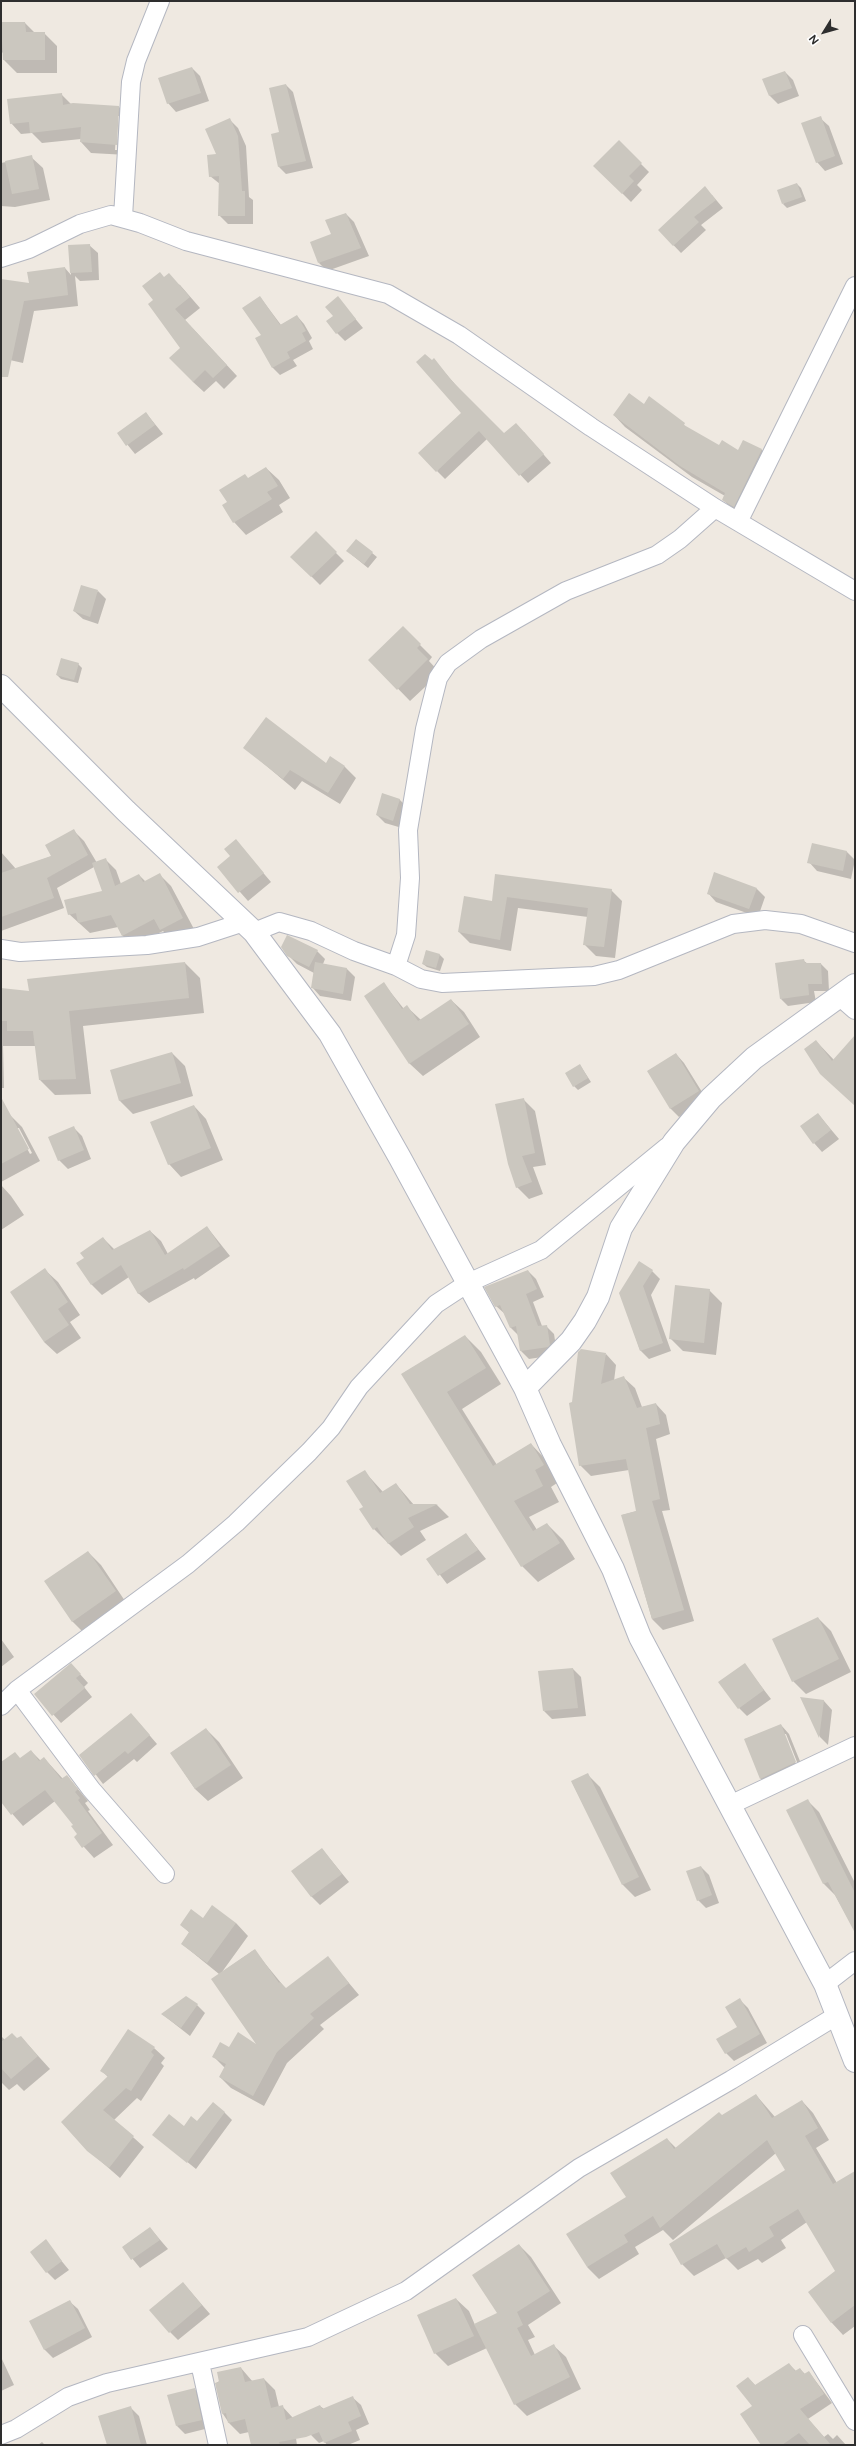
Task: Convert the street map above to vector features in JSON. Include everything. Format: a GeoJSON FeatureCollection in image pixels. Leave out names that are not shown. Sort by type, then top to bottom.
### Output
{"type":"FeatureCollection","features":[{"type":"Feature","properties":{"kind":"street"},"geometry":{"type":"LineString","coordinates":[[123,217],[131,82],[136,61],[160,1]]}},
{"type":"Feature","properties":{"kind":"street"},"geometry":{"type":"LineString","coordinates":[[1,258],[34,247],[80,224],[100,217],[112,215],[123,217],[186,241],[388,294],[459,335],[591,427],[715,508],[739,520],[855,591]]}},
{"type":"Feature","properties":{"kind":"street"},"geometry":{"type":"LineString","coordinates":[[739,520],[855,286]]}},
{"type":"Feature","properties":{"kind":"street"},"geometry":{"type":"LineString","coordinates":[[396,966],[406,936],[409,906],[408,830],[425,729],[438,678],[448,663],[481,639],[566,591],[657,555],[680,539],[715,508]]}},
{"type":"Feature","properties":{"kind":"street"},"geometry":{"type":"LineString","coordinates":[[1,686],[126,811],[249,927],[330,1034],[525,1388],[550,1445],[613,1569],[640,1637],[825,1984],[836,2016],[855,2061]]}},
{"type":"Feature","properties":{"kind":"street"},"geometry":{"type":"LineString","coordinates":[[1,949],[20,952],[147,945],[279,922],[311,931],[354,951],[396,966],[421,979],[442,983],[594,976],[619,970],[733,924],[765,920],[801,924],[855,942]]}},
{"type":"Feature","properties":{"kind":"street"},"geometry":{"type":"LineString","coordinates":[[525,1388],[571,1341],[585,1321],[598,1297],[621,1228],[674,1142],[711,1098],[754,1058],[850,997]]}},
{"type":"Feature","properties":{"kind":"street"},"geometry":{"type":"LineString","coordinates":[[1,1706],[17,1690],[188,1564],[236,1523],[314,1447],[331,1428],[359,1387],[425,1314],[446,1297],[468,1283],[542,1250],[674,1142]]}},
{"type":"Feature","properties":{"kind":"street"},"geometry":{"type":"LineString","coordinates":[[17,1690],[91,1789],[165,1874]]}},
{"type":"Feature","properties":{"kind":"street"},"geometry":{"type":"LineString","coordinates":[[730,1805],[855,1746]]}},
{"type":"Feature","properties":{"kind":"street"},"geometry":{"type":"LineString","coordinates":[[825,1984],[855,1961]]}},
{"type":"Feature","properties":{"kind":"street"},"geometry":{"type":"LineString","coordinates":[[1,2435],[16,2429],[68,2397],[107,2383],[200,2363],[308,2337],[406,2290],[579,2168],[731,2080],[836,2016]]}},
{"type":"Feature","properties":{"kind":"street"},"geometry":{"type":"LineString","coordinates":[[803,2335],[855,2421]]}},
{"type":"Feature","properties":{"kind":"street"},"geometry":{"type":"LineString","coordinates":[[200,2363],[218,2445]]}},
{"type":"Feature","properties":{"kind":"building"},"geometry":{"type":"Polygon","coordinates":[[[1,22],[25,22],[26,32],[45,32],[45,60],[3,60],[1,22]]]}},
{"type":"Feature","properties":{"kind":"building"},"geometry":{"type":"Polygon","coordinates":[[[192,67],[201,93],[167,104],[158,78],[192,67]]]}},
{"type":"Feature","properties":{"kind":"building"},"geometry":{"type":"Polygon","coordinates":[[[785,71],[792,88],[769,96],[762,79],[785,71]]]}},
{"type":"Feature","properties":{"kind":"building"},"geometry":{"type":"Polygon","coordinates":[[[286,84],[306,161],[278,167],[271,134],[279,132],[269,88],[286,84]]]}},
{"type":"Feature","properties":{"kind":"building"},"geometry":{"type":"Polygon","coordinates":[[[62,93],[63,105],[73,103],[119,106],[117,145],[80,142],[81,127],[30,133],[29,122],[10,124],[7,99],[62,93]]]}},
{"type":"Feature","properties":{"kind":"building"},"geometry":{"type":"Polygon","coordinates":[[[821,116],[835,156],[816,163],[801,123],[821,116]]]}},
{"type":"Feature","properties":{"kind":"building"},"geometry":{"type":"Polygon","coordinates":[[[230,118],[238,136],[242,191],[245,191],[245,216],[218,216],[219,176],[209,177],[207,155],[216,154],[205,129],[230,118]]]}},
{"type":"Feature","properties":{"kind":"building"},"geometry":{"type":"Polygon","coordinates":[[[619,140],[642,163],[629,176],[634,181],[622,194],[593,166],[619,140]]]}},
{"type":"Feature","properties":{"kind":"building"},"geometry":{"type":"Polygon","coordinates":[[[32,155],[39,189],[12,194],[5,161],[32,155]]]}},
{"type":"Feature","properties":{"kind":"building"},"geometry":{"type":"Polygon","coordinates":[[[797,183],[802,197],[782,204],[777,190],[797,183]]]}},
{"type":"Feature","properties":{"kind":"building"},"geometry":{"type":"Polygon","coordinates":[[[705,186],[716,200],[694,217],[699,222],[673,246],[658,230],[705,186]]]}},
{"type":"Feature","properties":{"kind":"building"},"geometry":{"type":"Polygon","coordinates":[[[346,213],[361,248],[318,263],[310,242],[331,234],[325,220],[346,213]]]}},
{"type":"Feature","properties":{"kind":"building"},"geometry":{"type":"Polygon","coordinates":[[[90,244],[92,272],[70,273],[68,245],[90,244]]]}},
{"type":"Feature","properties":{"kind":"building"},"geometry":{"type":"Polygon","coordinates":[[[65,267],[68,295],[24,301],[8,377],[1,377],[1,279],[29,283],[27,272],[65,267]]]}},
{"type":"Feature","properties":{"kind":"building"},"geometry":{"type":"Polygon","coordinates":[[[160,272],[164,277],[169,273],[190,297],[175,309],[227,365],[213,378],[205,370],[193,382],[169,358],[180,348],[148,304],[153,300],[142,286],[160,272]]]}},
{"type":"Feature","properties":{"kind":"building"},"geometry":{"type":"Polygon","coordinates":[[[260,296],[280,325],[297,315],[306,331],[302,333],[306,341],[287,352],[290,358],[272,368],[255,338],[261,335],[242,308],[260,296]]]}},
{"type":"Feature","properties":{"kind":"building"},"geometry":{"type":"Polygon","coordinates":[[[338,296],[356,319],[336,334],[326,321],[333,316],[325,307],[338,296]]]}},
{"type":"Feature","properties":{"kind":"building"},"geometry":{"type":"Polygon","coordinates":[[[425,354],[432,360],[434,358],[452,381],[504,433],[516,423],[544,454],[519,476],[479,431],[436,472],[418,453],[461,413],[416,362],[425,354]]]}},
{"type":"Feature","properties":{"kind":"building"},"geometry":{"type":"Polygon","coordinates":[[[629,393],[644,404],[649,396],[685,423],[684,425],[719,445],[722,440],[738,450],[743,440],[762,449],[734,507],[722,500],[725,493],[680,466],[613,415],[629,393]]]}},
{"type":"Feature","properties":{"kind":"building"},"geometry":{"type":"Polygon","coordinates":[[[146,412],[155,425],[126,446],[117,433],[146,412]]]}},
{"type":"Feature","properties":{"kind":"building"},"geometry":{"type":"Polygon","coordinates":[[[266,467],[278,486],[267,492],[272,499],[233,523],[222,505],[227,502],[219,490],[245,474],[248,478],[266,467]]]}},
{"type":"Feature","properties":{"kind":"building"},"geometry":{"type":"Polygon","coordinates":[[[316,531],[337,552],[311,577],[290,557],[316,531]]]}},
{"type":"Feature","properties":{"kind":"building"},"geometry":{"type":"Polygon","coordinates":[[[356,539],[373,552],[364,564],[346,551],[356,539]]]}},
{"type":"Feature","properties":{"kind":"building"},"geometry":{"type":"Polygon","coordinates":[[[81,585],[98,590],[90,617],[73,611],[81,585]]]}},
{"type":"Feature","properties":{"kind":"building"},"geometry":{"type":"Polygon","coordinates":[[[403,626],[421,644],[417,648],[428,659],[397,690],[368,660],[403,626]]]}},
{"type":"Feature","properties":{"kind":"building"},"geometry":{"type":"Polygon","coordinates":[[[61,658],[79,663],[74,680],[56,675],[61,658]]]}},
{"type":"Feature","properties":{"kind":"building"},"geometry":{"type":"Polygon","coordinates":[[[266,717],[326,763],[330,756],[345,766],[328,793],[290,770],[283,779],[243,748],[266,717]]]}},
{"type":"Feature","properties":{"kind":"building"},"geometry":{"type":"Polygon","coordinates":[[[382,793],[400,799],[393,821],[376,815],[382,793]]]}},
{"type":"Feature","properties":{"kind":"building"},"geometry":{"type":"Polygon","coordinates":[[[74,829],[88,855],[47,878],[54,898],[1,917],[1,873],[51,856],[45,845],[74,829]]]}},
{"type":"Feature","properties":{"kind":"building"},"geometry":{"type":"Polygon","coordinates":[[[236,839],[264,873],[238,893],[217,867],[230,856],[224,849],[236,839]]]}},
{"type":"Feature","properties":{"kind":"building"},"geometry":{"type":"Polygon","coordinates":[[[812,843],[847,851],[843,871],[807,863],[812,843]]]}},
{"type":"Feature","properties":{"kind":"building"},"geometry":{"type":"Polygon","coordinates":[[[106,858],[115,886],[139,874],[143,882],[160,873],[183,918],[160,930],[154,919],[122,936],[111,915],[78,923],[76,913],[68,915],[64,900],[102,891],[92,863],[106,858]]]}},
{"type":"Feature","properties":{"kind":"building"},"geometry":{"type":"Polygon","coordinates":[[[714,872],[757,888],[749,909],[707,894],[714,872]]]}},
{"type":"Feature","properties":{"kind":"building"},"geometry":{"type":"Polygon","coordinates":[[[495,874],[612,889],[604,947],[583,945],[588,908],[507,897],[500,940],[458,932],[464,896],[492,901],[495,874]]]}},
{"type":"Feature","properties":{"kind":"building"},"geometry":{"type":"Polygon","coordinates":[[[287,935],[318,950],[309,967],[287,956],[281,947],[287,935]]]}},
{"type":"Feature","properties":{"kind":"building"},"geometry":{"type":"Polygon","coordinates":[[[426,950],[440,954],[436,968],[422,964],[426,950]]]}},
{"type":"Feature","properties":{"kind":"building"},"geometry":{"type":"Polygon","coordinates":[[[804,959],[805,963],[821,963],[822,984],[808,984],[809,995],[780,999],[775,963],[804,959]]]}},
{"type":"Feature","properties":{"kind":"building"},"geometry":{"type":"Polygon","coordinates":[[[185,962],[189,998],[69,1011],[76,1079],[39,1080],[33,1031],[7,1031],[7,1021],[1,1021],[1,988],[29,991],[27,979],[185,962]]]}},
{"type":"Feature","properties":{"kind":"building"},"geometry":{"type":"Polygon","coordinates":[[[315,962],[347,968],[343,994],[311,988],[315,962]]]}},
{"type":"Feature","properties":{"kind":"building"},"geometry":{"type":"Polygon","coordinates":[[[384,982],[402,1009],[407,1005],[418,1021],[451,999],[469,1024],[409,1064],[364,996],[384,982]]]}},
{"type":"Feature","properties":{"kind":"building"},"geometry":{"type":"Polygon","coordinates":[[[855,1035],[855,1106],[820,1074],[804,1049],[816,1040],[832,1061],[855,1035]]]}},
{"type":"Feature","properties":{"kind":"building"},"geometry":{"type":"Polygon","coordinates":[[[172,1052],[181,1083],[119,1101],[110,1070],[172,1052]]]}},
{"type":"Feature","properties":{"kind":"building"},"geometry":{"type":"Polygon","coordinates":[[[676,1053],[699,1091],[670,1109],[647,1071],[676,1053]]]}},
{"type":"Feature","properties":{"kind":"building"},"geometry":{"type":"Polygon","coordinates":[[[580,1064],[588,1078],[573,1087],[565,1073],[580,1064]]]}},
{"type":"Feature","properties":{"kind":"building"},"geometry":{"type":"Polygon","coordinates":[[[1,1097],[29,1149],[1,1164],[1,1097]]]}},
{"type":"Feature","properties":{"kind":"building"},"geometry":{"type":"Polygon","coordinates":[[[524,1098],[535,1153],[522,1156],[532,1182],[516,1188],[508,1164],[495,1104],[524,1098]]]}},
{"type":"Feature","properties":{"kind":"building"},"geometry":{"type":"Polygon","coordinates":[[[194,1105],[211,1148],[168,1165],[150,1122],[194,1105]]]}},
{"type":"Feature","properties":{"kind":"building"},"geometry":{"type":"Polygon","coordinates":[[[818,1113],[831,1130],[813,1144],[800,1126],[818,1113]]]}},
{"type":"Feature","properties":{"kind":"building"},"geometry":{"type":"Polygon","coordinates":[[[74,1126],[84,1150],[58,1161],[48,1137],[74,1126]]]}},
{"type":"Feature","properties":{"kind":"building"},"geometry":{"type":"Polygon","coordinates":[[[207,1226],[220,1246],[184,1270],[183,1268],[138,1294],[121,1265],[91,1285],[76,1263],[84,1258],[80,1253],[103,1237],[112,1250],[150,1230],[165,1255],[207,1226]]]}},
{"type":"Feature","properties":{"kind":"building"},"geometry":{"type":"Polygon","coordinates":[[[639,1261],[653,1270],[643,1286],[663,1343],[640,1351],[619,1293],[639,1261]]]}},
{"type":"Feature","properties":{"kind":"building"},"geometry":{"type":"Polygon","coordinates":[[[45,1268],[68,1302],[58,1309],[69,1325],[44,1342],[10,1292],[45,1268]]]}},
{"type":"Feature","properties":{"kind":"building"},"geometry":{"type":"Polygon","coordinates":[[[528,1270],[537,1289],[526,1294],[538,1326],[547,1325],[550,1345],[548,1347],[520,1351],[516,1326],[510,1328],[500,1305],[495,1307],[484,1287],[528,1270]]]}},
{"type":"Feature","properties":{"kind":"building"},"geometry":{"type":"Polygon","coordinates":[[[675,1285],[710,1289],[704,1343],[669,1339],[675,1285]]]}},
{"type":"Feature","properties":{"kind":"building"},"geometry":{"type":"Polygon","coordinates":[[[465,1335],[486,1368],[447,1392],[493,1466],[531,1443],[544,1465],[535,1470],[543,1486],[514,1501],[533,1531],[547,1523],[560,1543],[521,1567],[401,1374],[465,1335]]]}},
{"type":"Feature","properties":{"kind":"building"},"geometry":{"type":"Polygon","coordinates":[[[581,1349],[606,1353],[601,1384],[624,1376],[637,1408],[656,1403],[660,1424],[646,1428],[660,1499],[652,1501],[684,1610],[652,1619],[621,1515],[636,1511],[626,1459],[579,1466],[569,1403],[572,1402],[578,1352],[581,1349]]]}},
{"type":"Feature","properties":{"kind":"building"},"geometry":{"type":"Polygon","coordinates":[[[365,1470],[380,1493],[396,1483],[410,1504],[438,1504],[408,1518],[414,1527],[388,1544],[377,1527],[373,1530],[359,1509],[363,1507],[346,1481],[365,1470]]]}},
{"type":"Feature","properties":{"kind":"building"},"geometry":{"type":"Polygon","coordinates":[[[466,1533],[478,1550],[438,1576],[426,1559],[466,1533]]]}},
{"type":"Feature","properties":{"kind":"building"},"geometry":{"type":"Polygon","coordinates":[[[88,1551],[116,1591],[72,1622],[44,1581],[88,1551]]]}},
{"type":"Feature","properties":{"kind":"building"},"geometry":{"type":"Polygon","coordinates":[[[818,1617],[839,1659],[792,1682],[772,1639],[818,1617]]]}},
{"type":"Feature","properties":{"kind":"building"},"geometry":{"type":"Polygon","coordinates":[[[71,1663],[81,1674],[76,1678],[85,1688],[52,1716],[34,1694],[71,1663]]]}},
{"type":"Feature","properties":{"kind":"building"},"geometry":{"type":"Polygon","coordinates":[[[745,1663],[764,1690],[738,1709],[718,1682],[745,1663]]]}},
{"type":"Feature","properties":{"kind":"building"},"geometry":{"type":"Polygon","coordinates":[[[573,1668],[578,1708],[543,1711],[538,1671],[573,1668]]]}},
{"type":"Feature","properties":{"kind":"building"},"geometry":{"type":"Polygon","coordinates":[[[800,1697],[824,1700],[819,1738],[800,1697]]]}},
{"type":"Feature","properties":{"kind":"building"},"geometry":{"type":"Polygon","coordinates":[[[131,1713],[150,1735],[128,1754],[125,1751],[94,1776],[79,1755],[131,1713]]]}},
{"type":"Feature","properties":{"kind":"building"},"geometry":{"type":"Polygon","coordinates":[[[781,1724],[796,1762],[760,1779],[744,1739],[781,1724]]]}},
{"type":"Feature","properties":{"kind":"building"},"geometry":{"type":"Polygon","coordinates":[[[206,1728],[231,1765],[195,1789],[170,1753],[206,1728]]]}},
{"type":"Feature","properties":{"kind":"building"},"geometry":{"type":"Polygon","coordinates":[[[31,1750],[39,1761],[44,1757],[61,1779],[67,1775],[78,1789],[75,1792],[80,1798],[78,1800],[102,1833],[82,1848],[74,1837],[77,1834],[71,1826],[73,1825],[45,1790],[11,1815],[1,1802],[1,1762],[15,1752],[20,1758],[31,1750]]]}},
{"type":"Feature","properties":{"kind":"building"},"geometry":{"type":"Polygon","coordinates":[[[588,1773],[639,1877],[622,1885],[571,1781],[588,1773]]]}},
{"type":"Feature","properties":{"kind":"building"},"geometry":{"type":"Polygon","coordinates":[[[808,1799],[855,1893],[855,1933],[828,1882],[823,1884],[786,1810],[808,1799]]]}},
{"type":"Feature","properties":{"kind":"building"},"geometry":{"type":"Polygon","coordinates":[[[322,1848],[342,1874],[311,1897],[291,1871],[322,1848]]]}},
{"type":"Feature","properties":{"kind":"building"},"geometry":{"type":"Polygon","coordinates":[[[701,1866],[712,1895],[697,1901],[686,1871],[701,1866]]]}},
{"type":"Feature","properties":{"kind":"building"},"geometry":{"type":"Polygon","coordinates":[[[212,1905],[236,1923],[207,1963],[181,1944],[189,1932],[180,1925],[191,1909],[203,1918],[212,1905]]]}},
{"type":"Feature","properties":{"kind":"building"},"geometry":{"type":"Polygon","coordinates":[[[255,1949],[279,1983],[280,1982],[286,1988],[328,1956],[349,1983],[310,2014],[314,2018],[277,2052],[253,2096],[219,2077],[226,2064],[212,2057],[220,2042],[229,2047],[238,2032],[256,2044],[211,1979],[255,1949]]]}},
{"type":"Feature","properties":{"kind":"building"},"geometry":{"type":"Polygon","coordinates":[[[186,1996],[198,2004],[181,2028],[161,2014],[186,1996]]]}},
{"type":"Feature","properties":{"kind":"building"},"geometry":{"type":"Polygon","coordinates":[[[740,1998],[760,2034],[725,2054],[716,2039],[737,2027],[725,2007],[740,1998]]]}},
{"type":"Feature","properties":{"kind":"building"},"geometry":{"type":"Polygon","coordinates":[[[128,2029],[155,2047],[151,2052],[154,2055],[131,2091],[126,2088],[103,2110],[134,2136],[109,2168],[87,2151],[61,2122],[108,2076],[100,2071],[128,2029]]]}},
{"type":"Feature","properties":{"kind":"building"},"geometry":{"type":"Polygon","coordinates":[[[12,2033],[17,2038],[21,2036],[38,2056],[11,2079],[1,2068],[1,2042],[12,2033]]]}},
{"type":"Feature","properties":{"kind":"building"},"geometry":{"type":"Polygon","coordinates":[[[756,2094],[772,2118],[802,2100],[818,2128],[805,2136],[833,2184],[855,2171],[855,2305],[831,2323],[808,2292],[835,2271],[798,2209],[769,2227],[774,2236],[749,2252],[746,2247],[726,2259],[717,2244],[681,2265],[669,2244],[785,2170],[767,2140],[660,2228],[653,2216],[624,2235],[628,2242],[587,2267],[566,2234],[626,2197],[610,2173],[667,2138],[674,2149],[719,2112],[722,2115],[756,2094]]]}},
{"type":"Feature","properties":{"kind":"building"},"geometry":{"type":"Polygon","coordinates":[[[213,2102],[225,2112],[187,2163],[152,2135],[169,2114],[184,2126],[191,2116],[197,2121],[213,2102]]]}},
{"type":"Feature","properties":{"kind":"building"},"geometry":{"type":"Polygon","coordinates":[[[150,2227],[160,2240],[131,2260],[122,2247],[150,2227]]]}},
{"type":"Feature","properties":{"kind":"building"},"geometry":{"type":"Polygon","coordinates":[[[46,2239],[62,2261],[46,2273],[30,2252],[46,2239]]]}},
{"type":"Feature","properties":{"kind":"building"},"geometry":{"type":"Polygon","coordinates":[[[519,2244],[550,2291],[517,2312],[523,2325],[517,2328],[531,2356],[554,2344],[570,2377],[514,2405],[474,2324],[497,2313],[472,2275],[519,2244]]]}},
{"type":"Feature","properties":{"kind":"building"},"geometry":{"type":"Polygon","coordinates":[[[183,2282],[202,2305],[169,2333],[149,2310],[183,2282]]]}},
{"type":"Feature","properties":{"kind":"building"},"geometry":{"type":"Polygon","coordinates":[[[456,2298],[474,2336],[434,2354],[417,2315],[456,2298]]]}},
{"type":"Feature","properties":{"kind":"building"},"geometry":{"type":"Polygon","coordinates":[[[70,2300],[85,2328],[44,2350],[29,2321],[70,2300]]]}},
{"type":"Feature","properties":{"kind":"building"},"geometry":{"type":"Polygon","coordinates":[[[789,2363],[795,2371],[800,2368],[804,2374],[809,2371],[824,2394],[800,2409],[831,2445],[810,2445],[799,2433],[782,2445],[761,2445],[740,2414],[752,2406],[736,2386],[748,2377],[755,2385],[789,2363]]]}},
{"type":"Feature","properties":{"kind":"building"},"geometry":{"type":"Polygon","coordinates":[[[241,2367],[245,2382],[264,2378],[271,2408],[283,2405],[286,2420],[320,2405],[322,2409],[353,2396],[361,2416],[348,2422],[352,2431],[324,2443],[319,2432],[306,2437],[279,2442],[280,2445],[251,2445],[245,2419],[228,2423],[226,2413],[222,2414],[215,2383],[219,2382],[217,2372],[241,2367]]]}},
{"type":"Feature","properties":{"kind":"building"},"geometry":{"type":"Polygon","coordinates":[[[195,2388],[202,2420],[176,2426],[167,2395],[195,2388]]]}},
{"type":"Feature","properties":{"kind":"building"},"geometry":{"type":"Polygon","coordinates":[[[131,2406],[141,2445],[107,2445],[98,2416],[131,2406]]]}}]}
